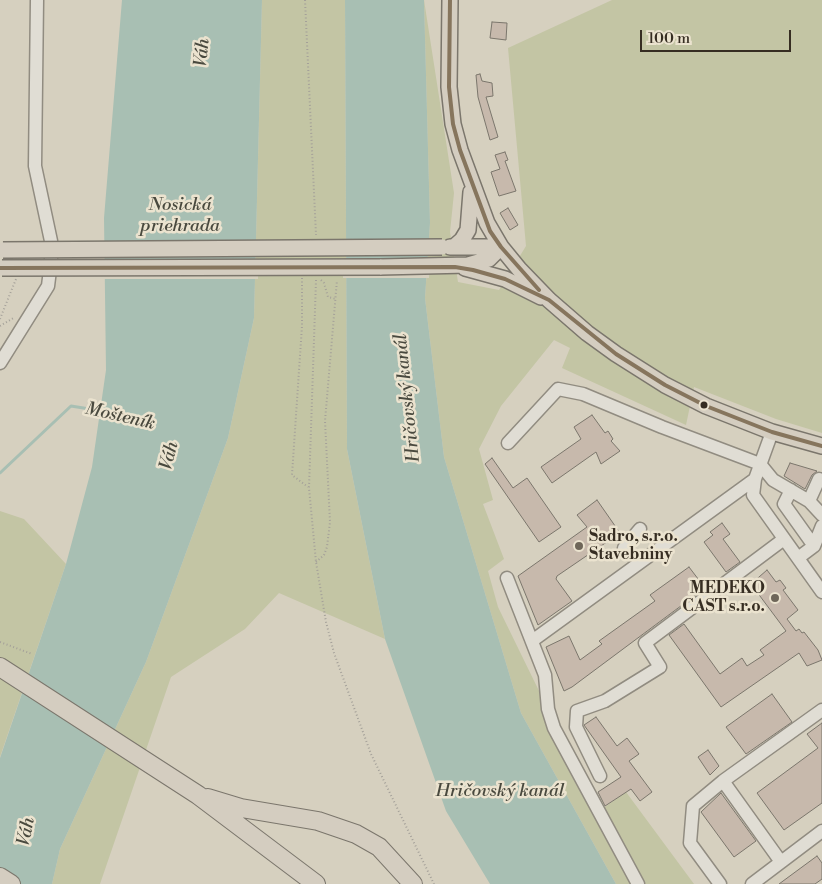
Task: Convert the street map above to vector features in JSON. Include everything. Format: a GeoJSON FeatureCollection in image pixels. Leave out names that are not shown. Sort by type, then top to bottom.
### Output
{"type":"FeatureCollection","features":[{"type":"Feature","properties":{"kind":"highway"},"geometry":{"type":"LineString","coordinates":[[0,667],[198,795],[316,884]]}},
{"type":"Feature","properties":{"kind":"highway"},"geometry":{"type":"LineString","coordinates":[[198,795],[241,808],[318,821],[356,834],[379,847],[413,884]]}},
{"type":"Feature","properties":{"kind":"highway"},"geometry":{"type":"LineString","coordinates":[[0,877],[11,884]]}},
{"type":"Feature","properties":{"kind":"main road"},"geometry":{"type":"LineString","coordinates":[[450,0],[449,65],[451,112],[460,150],[472,187],[487,223],[501,247],[549,300],[616,354],[665,385],[706,406],[772,432],[822,446]]}},
{"type":"Feature","properties":{"kind":"main road"},"geometry":{"type":"LineString","coordinates":[[448,247],[464,238],[470,225],[472,187]]}},
{"type":"Feature","properties":{"kind":"main road"},"geometry":{"type":"LineString","coordinates":[[1,250],[501,247]]}},
{"type":"Feature","properties":{"kind":"main road"},"geometry":{"type":"LineString","coordinates":[[449,267],[489,259],[501,247]]}},
{"type":"Feature","properties":{"kind":"main road"},"geometry":{"type":"LineString","coordinates":[[1,268],[449,267],[496,276],[549,300]]}},
{"type":"Feature","properties":{"kind":"lane"},"geometry":{"type":"LineString","coordinates":[[0,363],[48,286],[52,262],[51,241],[35,166],[37,0]]}},
{"type":"Feature","properties":{"kind":"lane"},"geometry":{"type":"LineString","coordinates":[[508,443],[558,389],[583,394],[662,427],[760,464],[773,480],[809,501],[822,515]]}},
{"type":"Feature","properties":{"kind":"lane"},"geometry":{"type":"LineString","coordinates":[[772,432],[755,479],[754,495],[822,592]]}},
{"type":"Feature","properties":{"kind":"lane"},"geometry":{"type":"LineString","coordinates":[[532,641],[755,479]]}},
{"type":"Feature","properties":{"kind":"lane"},"geometry":{"type":"LineString","coordinates":[[809,501],[819,479],[822,480]]}},
{"type":"Feature","properties":{"kind":"lane"},"geometry":{"type":"LineString","coordinates":[[791,490],[784,504],[814,546]]}},
{"type":"Feature","properties":{"kind":"lane"},"geometry":{"type":"LineString","coordinates":[[798,558],[814,546],[822,526]]}},
{"type":"Feature","properties":{"kind":"lane"},"geometry":{"type":"LineString","coordinates":[[624,548],[640,529]]}},
{"type":"Feature","properties":{"kind":"lane"},"geometry":{"type":"LineString","coordinates":[[600,776],[576,728],[577,711],[605,701],[660,667],[645,643],[784,539]]}},
{"type":"Feature","properties":{"kind":"lane"},"geometry":{"type":"LineString","coordinates":[[507,578],[547,682],[548,709],[561,745],[638,884]]}},
{"type":"Feature","properties":{"kind":"lane"},"geometry":{"type":"LineString","coordinates":[[720,884],[690,844],[693,806],[724,781],[822,710]]}},
{"type":"Feature","properties":{"kind":"lane"},"geometry":{"type":"LineString","coordinates":[[724,781],[781,862]]}},
{"type":"Feature","properties":{"kind":"lane"},"geometry":{"type":"LineString","coordinates":[[752,884],[822,831]]}},
{"type":"Feature","properties":{"kind":"path"},"geometry":{"type":"LineString","coordinates":[[301,276],[302,326],[292,475],[309,488],[316,562],[328,630],[351,704],[371,754],[434,884]]}},
{"type":"Feature","properties":{"kind":"path"},"geometry":{"type":"LineString","coordinates":[[0,319],[17,277]]}},
{"type":"Feature","properties":{"kind":"path"},"geometry":{"type":"LineString","coordinates":[[316,279],[322,280],[328,297],[336,298]]}},
{"type":"Feature","properties":{"kind":"path"},"geometry":{"type":"LineString","coordinates":[[316,562],[324,555],[327,547],[330,522],[325,421],[337,286]]}},
{"type":"Feature","properties":{"kind":"path"},"geometry":{"type":"LineString","coordinates":[[0,642],[32,654]]}},
{"type":"Feature","properties":{"kind":"shaded area"},"geometry":{"type":"Polygon","coordinates":[[[262,0],[345,0],[347,449],[385,639],[279,593],[245,629],[171,677],[100,884],[52,884],[60,849],[146,662],[228,438],[254,318],[262,0]]]}},
{"type":"Feature","properties":{"kind":"shaded area"},"geometry":{"type":"Polygon","coordinates":[[[424,0],[454,193],[450,232],[458,282],[499,290],[526,246],[508,48],[612,0],[822,0],[822,433],[776,419],[694,387],[686,425],[562,368],[570,348],[554,340],[501,406],[479,449],[493,500],[483,504],[504,559],[488,571],[498,607],[540,693],[602,809],[626,792],[694,884],[616,884],[521,713],[444,457],[425,298],[430,223],[424,0]]]}},
{"type":"Feature","properties":{"kind":"shaded area"},"geometry":{"type":"Polygon","coordinates":[[[0,511],[24,519],[66,564],[0,757],[0,511]]]}},
{"type":"Feature","properties":{"kind":"water"},"geometry":{"type":"Polygon","coordinates":[[[122,0],[262,0],[254,318],[228,438],[146,662],[60,849],[52,884],[0,884],[0,758],[66,564],[92,467],[106,370],[104,218],[122,0]]]}},
{"type":"Feature","properties":{"kind":"water","name":"Hričovský kanál"},"geometry":{"type":"Polygon","coordinates":[[[345,0],[424,0],[430,223],[425,298],[444,457],[521,713],[616,884],[490,884],[446,811],[385,639],[347,449],[345,0]]]}},
{"type":"Feature","properties":{"kind":"pier"},"geometry":{"type":"Polygon","coordinates":[[[430,260],[429,278],[343,278],[343,261],[430,260]]]}},
{"type":"Feature","properties":{"kind":"pier"},"geometry":{"type":"Polygon","coordinates":[[[102,261],[258,261],[258,279],[102,279],[102,261]]]}},
{"type":"Feature","properties":{"kind":"building"},"geometry":{"type":"Polygon","coordinates":[[[492,22],[507,23],[506,40],[490,38],[492,22]]]}},
{"type":"Feature","properties":{"kind":"building"},"geometry":{"type":"Polygon","coordinates":[[[480,74],[482,81],[492,83],[493,96],[486,97],[498,137],[490,140],[478,97],[476,75],[480,74]]]}},
{"type":"Feature","properties":{"kind":"building"},"geometry":{"type":"Polygon","coordinates":[[[505,152],[508,160],[505,161],[516,191],[499,196],[491,172],[500,169],[495,155],[505,152]]]}},
{"type":"Feature","properties":{"kind":"building"},"geometry":{"type":"Polygon","coordinates":[[[508,208],[518,225],[510,230],[500,213],[508,208]]]}},
{"type":"Feature","properties":{"kind":"building"},"geometry":{"type":"Polygon","coordinates":[[[592,415],[605,433],[608,431],[613,439],[611,441],[620,451],[601,464],[596,452],[552,483],[541,467],[581,439],[574,427],[592,415]]]}},
{"type":"Feature","properties":{"kind":"building"},"geometry":{"type":"Polygon","coordinates":[[[492,458],[513,488],[527,478],[561,527],[539,542],[485,464],[492,458]]]}},
{"type":"Feature","properties":{"kind":"building"},"geometry":{"type":"Polygon","coordinates":[[[790,463],[817,471],[812,475],[805,489],[784,476],[790,463]]]}},
{"type":"Feature","properties":{"kind":"building"},"geometry":{"type":"Polygon","coordinates":[[[597,500],[620,533],[557,576],[556,579],[572,601],[538,625],[518,576],[587,527],[577,515],[597,500]]]}},
{"type":"Feature","properties":{"kind":"building"},"geometry":{"type":"Polygon","coordinates":[[[722,523],[730,534],[723,539],[740,562],[726,572],[704,542],[713,535],[710,532],[722,523]]]}},
{"type":"Feature","properties":{"kind":"building"},"geometry":{"type":"Polygon","coordinates":[[[689,567],[705,588],[564,691],[546,647],[569,636],[580,660],[602,644],[599,641],[655,601],[650,595],[689,567]]]}},
{"type":"Feature","properties":{"kind":"building"},"geometry":{"type":"Polygon","coordinates":[[[767,570],[776,582],[780,580],[786,588],[783,590],[798,610],[787,619],[796,631],[799,629],[802,633],[804,632],[818,650],[822,660],[807,666],[799,653],[721,707],[669,635],[684,624],[720,674],[742,658],[747,666],[764,655],[760,650],[786,631],[751,584],[767,570]]]}},
{"type":"Feature","properties":{"kind":"building"},"geometry":{"type":"Polygon","coordinates":[[[772,694],[792,722],[746,754],[726,727],[772,694]]]}},
{"type":"Feature","properties":{"kind":"building"},"geometry":{"type":"Polygon","coordinates":[[[596,717],[617,746],[627,738],[639,754],[629,761],[652,792],[640,801],[631,789],[605,806],[598,792],[621,777],[584,725],[596,717]]]}},
{"type":"Feature","properties":{"kind":"building"},"geometry":{"type":"Polygon","coordinates":[[[822,723],[822,803],[784,830],[757,793],[818,748],[807,734],[822,723]]]}},
{"type":"Feature","properties":{"kind":"building"},"geometry":{"type":"Polygon","coordinates":[[[708,750],[719,766],[710,775],[698,757],[708,750]]]}},
{"type":"Feature","properties":{"kind":"building"},"geometry":{"type":"Polygon","coordinates":[[[721,793],[756,841],[734,857],[701,812],[721,793]]]}},
{"type":"Feature","properties":{"kind":"building"},"geometry":{"type":"Polygon","coordinates":[[[817,856],[822,863],[822,879],[815,884],[779,884],[817,856]]]}},
{"type":"Feature","properties":{"kind":"waterway","name":"Mošteník"},"geometry":{"type":"LineString","coordinates":[[0,473],[71,406],[102,411]]}},
{"type":"Feature","properties":{"kind":"transit line"},"geometry":{"type":"LineString","coordinates":[[450,0],[449,87],[453,124],[460,150],[490,231],[501,247],[539,290]]}},
{"type":"Feature","properties":{"kind":"transit line"},"geometry":{"type":"LineString","coordinates":[[0,268],[455,267],[473,270],[505,279],[549,300],[616,354],[665,385],[706,406],[772,432],[822,446]]}},
{"type":"Feature","properties":{"kind":"place","name":"Sadro, s.r.o. Stavebniny"},"geometry":{"type":"Point","coordinates":[579,546]}},
{"type":"Feature","properties":{"kind":"place","name":"MEDEKO CAST s.r.o."},"geometry":{"type":"Point","coordinates":[775,598]}},
{"type":"Feature","properties":{"kind":"water label","name":"Váh"},"geometry":{"type":"Point","coordinates":[203,53]}},
{"type":"Feature","properties":{"kind":"water label","name":"Nosická priehrada"},"geometry":{"type":"Point","coordinates":[180,216]}},
{"type":"Feature","properties":{"kind":"water label","name":"Váh"},"geometry":{"type":"Point","coordinates":[170,456]}},
{"type":"Feature","properties":{"kind":"water label","name":"Váh"},"geometry":{"type":"Point","coordinates":[27,832]}}]}
